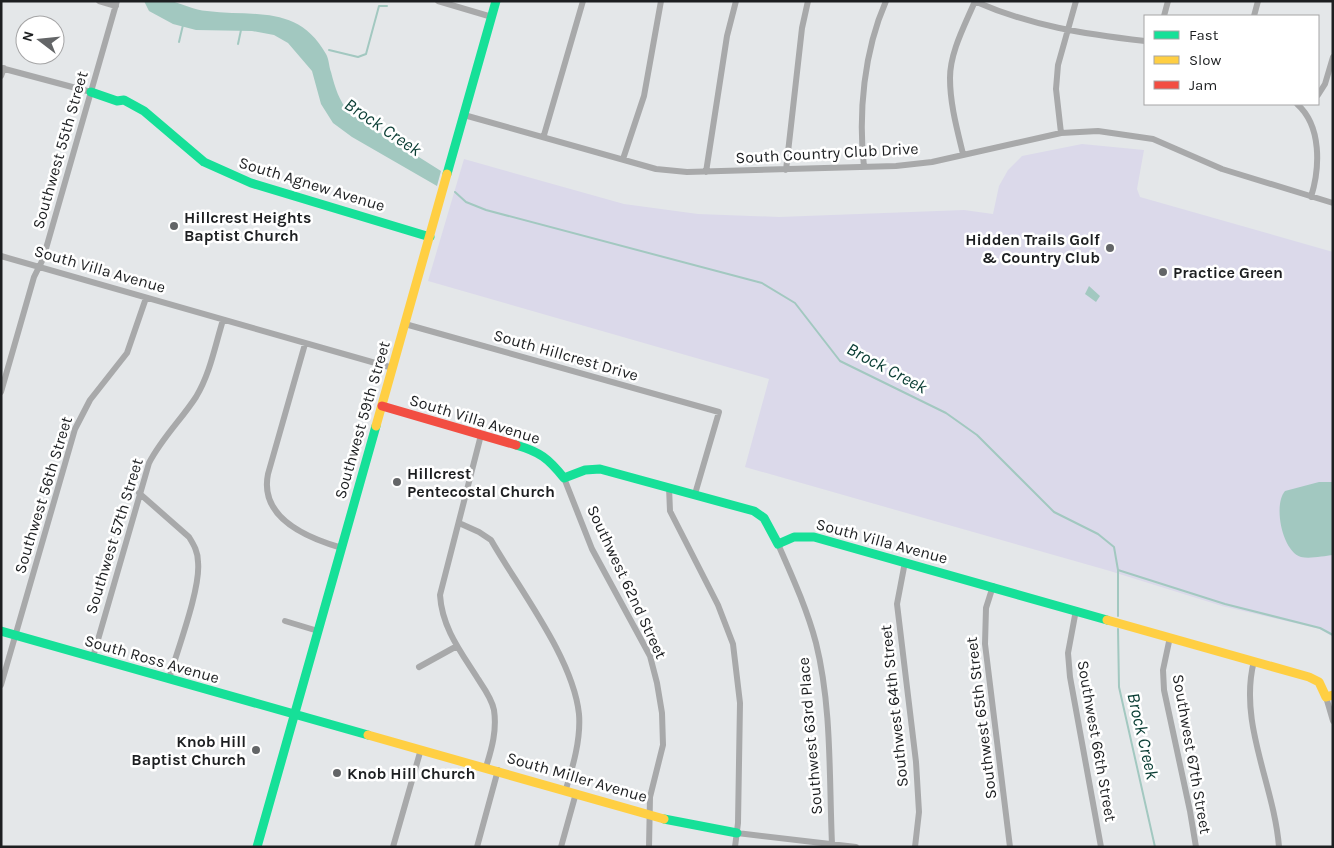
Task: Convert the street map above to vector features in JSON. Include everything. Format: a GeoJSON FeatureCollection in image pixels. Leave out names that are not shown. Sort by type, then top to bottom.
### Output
{"type":"FeatureCollection","features":[{"type":"Feature","properties":{"kind":"street"},"geometry":{"type":"LineString","coordinates":[[99,1],[116,4]]}},
{"type":"Feature","properties":{"kind":"street"},"geometry":{"type":"LineString","coordinates":[[438,1],[492,17]]}},
{"type":"Feature","properties":{"kind":"street","name":"Southwest 59th Street"},"geometry":{"type":"LineString","coordinates":[[257,847],[496,1]]}},
{"type":"Feature","properties":{"kind":"street"},"geometry":{"type":"LineString","coordinates":[[544,136],[583,1]]}},
{"type":"Feature","properties":{"kind":"street"},"geometry":{"type":"LineString","coordinates":[[623,159],[646,89],[661,1]]}},
{"type":"Feature","properties":{"kind":"street"},"geometry":{"type":"LineString","coordinates":[[706,172],[727,36],[736,1]]}},
{"type":"Feature","properties":{"kind":"street"},"geometry":{"type":"LineString","coordinates":[[786,170],[802,28],[808,1]]}},
{"type":"Feature","properties":{"kind":"street"},"geometry":{"type":"LineString","coordinates":[[864,166],[862,147],[866,73],[874,34],[886,1]]}},
{"type":"Feature","properties":{"kind":"street"},"geometry":{"type":"LineString","coordinates":[[963,154],[952,105],[950,76],[955,52],[974,1],[1027,22],[1067,31],[1144,41]]}},
{"type":"Feature","properties":{"kind":"street"},"geometry":{"type":"LineString","coordinates":[[1061,133],[1056,89],[1058,65],[1076,1]]}},
{"type":"Feature","properties":{"kind":"street"},"geometry":{"type":"LineString","coordinates":[[1164,15],[1168,1]]}},
{"type":"Feature","properties":{"kind":"street"},"geometry":{"type":"LineString","coordinates":[[1254,15],[1258,1]]}},
{"type":"Feature","properties":{"kind":"street","name":"Southwest 55th Street"},"geometry":{"type":"LineString","coordinates":[[1,392],[116,4]]}},
{"type":"Feature","properties":{"kind":"street"},"geometry":{"type":"LineString","coordinates":[[1319,93],[1325,84],[1333,57]]}},
{"type":"Feature","properties":{"kind":"street"},"geometry":{"type":"LineString","coordinates":[[1,76],[2,68]]}},
{"type":"Feature","properties":{"kind":"street","name":"South Agnew Avenue"},"geometry":{"type":"LineString","coordinates":[[2,68],[117,101],[124,100],[144,111],[185,148],[223,172],[251,183],[430,237]]}},
{"type":"Feature","properties":{"kind":"street"},"geometry":{"type":"LineString","coordinates":[[1298,105],[1303,109],[1313,133],[1318,157],[1311,197]]}},
{"type":"Feature","properties":{"kind":"street"},"geometry":{"type":"LineString","coordinates":[[1303,109],[1307,105]]}},
{"type":"Feature","properties":{"kind":"street","name":"South Country Club Drive"},"geometry":{"type":"LineString","coordinates":[[464,115],[656,169],[706,172],[896,166],[1061,133],[1098,131],[1153,139],[1222,169],[1333,203]]}},
{"type":"Feature","properties":{"kind":"street","name":"South Villa Avenue"},"geometry":{"type":"LineString","coordinates":[[1,256],[393,368]]}},
{"type":"Feature","properties":{"kind":"street","name":"Southwest 56th Street"},"geometry":{"type":"LineString","coordinates":[[1,685],[75,429],[90,400],[127,352],[146,298]]}},
{"type":"Feature","properties":{"kind":"street","name":"Southwest 57th Street"},"geometry":{"type":"LineString","coordinates":[[93,657],[139,494],[156,450],[201,387],[223,320]]}},
{"type":"Feature","properties":{"kind":"street","name":"South Hillcrest Drive"},"geometry":{"type":"LineString","coordinates":[[405,324],[719,412],[695,494]]}},
{"type":"Feature","properties":{"kind":"street"},"geometry":{"type":"LineString","coordinates":[[305,344],[268,474],[266,493],[272,506],[293,527],[311,538],[342,548]]}},
{"type":"Feature","properties":{"kind":"street","name":"South Villa Avenue"},"geometry":{"type":"LineString","coordinates":[[382,406],[542,454],[549,459],[564,478]]}},
{"type":"Feature","properties":{"kind":"street"},"geometry":{"type":"LineString","coordinates":[[481,435],[440,595],[441,608],[448,631],[486,691],[494,708],[494,742],[486,767]]}},
{"type":"Feature","properties":{"kind":"street"},"geometry":{"type":"LineString","coordinates":[[564,478],[585,470],[600,469],[754,511],[764,518],[778,544]]}},
{"type":"Feature","properties":{"kind":"street","name":"Southwest 62nd Street"},"geometry":{"type":"LineString","coordinates":[[564,478],[592,550],[647,650],[657,682],[662,713],[663,745],[650,797],[648,847]]}},
{"type":"Feature","properties":{"kind":"street"},"geometry":{"type":"LineString","coordinates":[[669,487],[670,511],[718,605],[733,644],[740,703],[737,833],[735,847]]}},
{"type":"Feature","properties":{"kind":"street"},"geometry":{"type":"LineString","coordinates":[[139,494],[189,537],[194,545],[199,563],[197,584],[169,679]]}},
{"type":"Feature","properties":{"kind":"street"},"geometry":{"type":"LineString","coordinates":[[459,523],[491,540],[564,666],[579,714],[578,740],[566,789]]}},
{"type":"Feature","properties":{"kind":"street","name":"South Villa Avenue"},"geometry":{"type":"LineString","coordinates":[[778,544],[794,537],[814,537],[993,586],[1309,677],[1319,682],[1329,696]]}},
{"type":"Feature","properties":{"kind":"street","name":"Southwest 63rd Place"},"geometry":{"type":"LineString","coordinates":[[778,544],[798,591],[816,646],[826,714],[832,844]]}},
{"type":"Feature","properties":{"kind":"street","name":"Southwest 64th Street"},"geometry":{"type":"LineString","coordinates":[[905,562],[897,604],[916,762],[919,812],[915,847]]}},
{"type":"Feature","properties":{"kind":"street","name":"Southwest 65th Street"},"geometry":{"type":"LineString","coordinates":[[993,586],[986,608],[985,644],[1010,847]]}},
{"type":"Feature","properties":{"kind":"street","name":"Southwest 66th Street"},"geometry":{"type":"LineString","coordinates":[[1076,610],[1068,653],[1070,677],[1101,847]]}},
{"type":"Feature","properties":{"kind":"street"},"geometry":{"type":"LineString","coordinates":[[285,621],[318,632]]}},
{"type":"Feature","properties":{"kind":"street","name":"South Ross Avenue"},"geometry":{"type":"LineString","coordinates":[[1,631],[295,714]]}},
{"type":"Feature","properties":{"kind":"street","name":"Southwest 67th Street"},"geometry":{"type":"LineString","coordinates":[[1170,637],[1163,670],[1164,690],[1196,847]]}},
{"type":"Feature","properties":{"kind":"street"},"geometry":{"type":"LineString","coordinates":[[419,667],[457,646]]}},
{"type":"Feature","properties":{"kind":"street"},"geometry":{"type":"LineString","coordinates":[[1254,661],[1250,676],[1250,711],[1279,847]]}},
{"type":"Feature","properties":{"kind":"street"},"geometry":{"type":"LineString","coordinates":[[1329,696],[1333,721]]}},
{"type":"Feature","properties":{"kind":"street","name":"South Miller Avenue"},"geometry":{"type":"LineString","coordinates":[[295,714],[700,827],[856,847]]}},
{"type":"Feature","properties":{"kind":"street"},"geometry":{"type":"LineString","coordinates":[[392,847],[421,749]]}},
{"type":"Feature","properties":{"kind":"street"},"geometry":{"type":"LineString","coordinates":[[476,847],[498,770]]}},
{"type":"Feature","properties":{"kind":"street"},"geometry":{"type":"LineString","coordinates":[[561,847],[576,793]]}},
{"type":"Feature","properties":{"kind":"shaded area","name":"Brock Creek"},"geometry":{"type":"Polygon","coordinates":[[[144,1],[171,1],[202,10],[273,16],[288,20],[302,27],[315,38],[326,54],[338,94],[349,113],[441,171],[437,186],[352,137],[333,123],[321,104],[312,71],[288,43],[274,35],[252,31],[196,30],[173,24],[149,11],[144,1]]]}},
{"type":"Feature","properties":{"kind":"shaded area","name":"Hidden Trails Golf & Country Club"},"geometry":{"type":"Polygon","coordinates":[[[1082,144],[1144,150],[1137,189],[1140,197],[1333,252],[1333,637],[1320,629],[1222,606],[1110,571],[745,467],[769,379],[428,281],[464,159],[624,204],[698,214],[779,217],[964,210],[993,214],[999,186],[1008,170],[1022,156],[1082,144]]]}},
{"type":"Feature","properties":{"kind":"shaded area"},"geometry":{"type":"Polygon","coordinates":[[[1089,286],[1100,296],[1096,302],[1085,294],[1089,286]]]}},
{"type":"Feature","properties":{"kind":"shaded area"},"geometry":{"type":"Polygon","coordinates":[[[1319,482],[1333,482],[1333,555],[1313,558],[1301,557],[1294,553],[1284,537],[1280,516],[1281,498],[1285,491],[1319,482]]]}},
{"type":"Feature","properties":{"kind":"waterway"},"geometry":{"type":"LineString","coordinates":[[329,50],[358,57],[366,54],[379,6],[387,6]]}},
{"type":"Feature","properties":{"kind":"waterway"},"geometry":{"type":"LineString","coordinates":[[179,42],[183,25]]}},
{"type":"Feature","properties":{"kind":"waterway"},"geometry":{"type":"LineString","coordinates":[[238,44],[241,30]]}},
{"type":"Feature","properties":{"kind":"waterway","name":"Brock Creek"},"geometry":{"type":"LineString","coordinates":[[455,192],[466,202],[486,210],[762,283],[795,303],[840,361],[946,413],[977,435],[1054,512],[1098,534],[1114,547],[1118,570],[1118,616]]}},
{"type":"Feature","properties":{"kind":"waterway"},"geometry":{"type":"LineString","coordinates":[[1118,570],[1225,604],[1320,628],[1333,635]]}},
{"type":"Feature","properties":{"kind":"waterway","name":"Brock Creek"},"geometry":{"type":"LineString","coordinates":[[1118,629],[1119,687],[1155,847]]}},
{"type":"Feature","properties":{"kind":"traffic: fast"},"geometry":{"type":"LineString","coordinates":[[447,174],[496,1]]}},
{"type":"Feature","properties":{"kind":"traffic: fast"},"geometry":{"type":"LineString","coordinates":[[91,92],[117,101],[124,100],[144,111],[204,162],[251,183],[430,237]]}},
{"type":"Feature","properties":{"kind":"traffic: fast"},"geometry":{"type":"LineString","coordinates":[[257,847],[376,426]]}},
{"type":"Feature","properties":{"kind":"traffic: fast"},"geometry":{"type":"LineString","coordinates":[[516,445],[531,450],[543,457],[564,478],[585,470],[600,469],[754,511],[764,518],[778,544],[794,537],[814,537],[1107,620]]}},
{"type":"Feature","properties":{"kind":"traffic: fast"},"geometry":{"type":"LineString","coordinates":[[1,631],[368,735]]}},
{"type":"Feature","properties":{"kind":"traffic: fast"},"geometry":{"type":"LineString","coordinates":[[664,819],[737,833]]}},
{"type":"Feature","properties":{"kind":"traffic: slow"},"geometry":{"type":"LineString","coordinates":[[376,426],[447,174]]}},
{"type":"Feature","properties":{"kind":"traffic: slow"},"geometry":{"type":"LineString","coordinates":[[1107,620],[1309,677],[1319,682],[1326,697],[1333,695]]}},
{"type":"Feature","properties":{"kind":"traffic: slow"},"geometry":{"type":"LineString","coordinates":[[368,735],[664,819]]}},
{"type":"Feature","properties":{"kind":"traffic: jam"},"geometry":{"type":"LineString","coordinates":[[382,406],[516,445]]}},
{"type":"Feature","properties":{"kind":"place","name":"Hillcrest Heights Baptist Church"},"geometry":{"type":"Point","coordinates":[174,226]}},
{"type":"Feature","properties":{"kind":"place","name":"Hidden Trails Golf & Country Club"},"geometry":{"type":"Point","coordinates":[1110,248]}},
{"type":"Feature","properties":{"kind":"place","name":"Practice Green"},"geometry":{"type":"Point","coordinates":[1163,272]}},
{"type":"Feature","properties":{"kind":"place","name":"Hillcrest Pentecostal Church"},"geometry":{"type":"Point","coordinates":[397,482]}},
{"type":"Feature","properties":{"kind":"place","name":"Knob Hill Baptist Church"},"geometry":{"type":"Point","coordinates":[256,750]}},
{"type":"Feature","properties":{"kind":"place","name":"Knob Hill Church"},"geometry":{"type":"Point","coordinates":[337,773]}}]}
